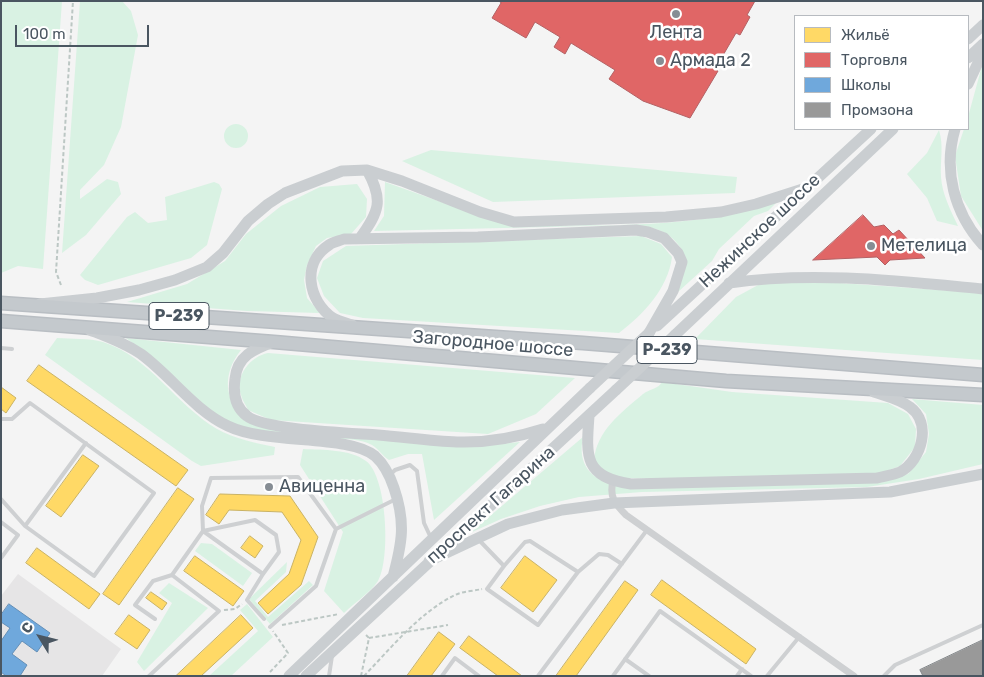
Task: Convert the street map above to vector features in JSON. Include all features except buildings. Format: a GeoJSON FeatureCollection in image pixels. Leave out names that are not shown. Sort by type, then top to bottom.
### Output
{"type":"FeatureCollection","features":[{"type":"Feature","properties":{"kind":"highway","name":"Загородное шоссе"},"geometry":{"type":"LineString","coordinates":[[1,302],[32,306],[583,343],[981,374]]}},
{"type":"Feature","properties":{"kind":"highway","name":"Загородное шоссе"},"geometry":{"type":"LineString","coordinates":[[1,322],[80,326],[706,379],[868,390],[983,395]]}},
{"type":"Feature","properties":{"kind":"main road"},"geometry":{"type":"LineString","coordinates":[[969,37],[983,25]]}},
{"type":"Feature","properties":{"kind":"main road"},"geometry":{"type":"LineString","coordinates":[[969,57],[983,44]]}},
{"type":"Feature","properties":{"kind":"main road"},"geometry":{"type":"LineString","coordinates":[[969,82],[983,52]]}},
{"type":"Feature","properties":{"kind":"main road","name":"Нежинское шоссе"},"geometry":{"type":"LineString","coordinates":[[648,334],[870,130]]}},
{"type":"Feature","properties":{"kind":"main road","name":"Нежинское шоссе"},"geometry":{"type":"LineString","coordinates":[[675,335],[892,130]]}},
{"type":"Feature","properties":{"kind":"main road"},"geometry":{"type":"LineString","coordinates":[[955,130],[949,163],[953,192],[972,233],[983,244]]}},
{"type":"Feature","properties":{"kind":"main road"},"geometry":{"type":"LineString","coordinates":[[32,306],[52,301],[97,298],[131,292],[175,280],[207,267],[223,252],[248,221],[285,193],[342,171],[367,170],[402,181],[480,212],[514,222],[666,217],[721,212],[756,204],[808,187]]}},
{"type":"Feature","properties":{"kind":"main road"},"geometry":{"type":"LineString","coordinates":[[360,238],[375,218],[379,202],[375,185],[367,170]]}},
{"type":"Feature","properties":{"kind":"main road"},"geometry":{"type":"LineString","coordinates":[[358,328],[334,318],[319,305],[311,288],[310,272],[317,256],[329,244],[344,239],[360,238],[478,237],[636,230],[664,238],[678,253],[682,262],[673,291],[648,334]]}},
{"type":"Feature","properties":{"kind":"main road"},"geometry":{"type":"LineString","coordinates":[[729,283],[766,278],[838,278],[983,289]]}},
{"type":"Feature","properties":{"kind":"main road"},"geometry":{"type":"LineString","coordinates":[[80,326],[117,340],[142,355],[185,394],[228,426],[256,436],[337,444],[364,449],[376,456],[390,475],[398,498],[403,533],[394,577]]}},
{"type":"Feature","properties":{"kind":"main road","name":"проспект Гагарина"},"geometry":{"type":"LineString","coordinates":[[289,676],[394,577],[431,538],[648,334]]}},
{"type":"Feature","properties":{"kind":"main road","name":"проспект Гагарина"},"geometry":{"type":"LineString","coordinates":[[306,676],[675,335]]}},
{"type":"Feature","properties":{"kind":"main road"},"geometry":{"type":"LineString","coordinates":[[274,342],[252,350],[241,360],[235,376],[233,394],[239,407],[247,417],[261,422],[295,428],[457,442],[500,440],[547,428]]}},
{"type":"Feature","properties":{"kind":"main road"},"geometry":{"type":"LineString","coordinates":[[589,416],[586,450],[590,462],[596,471],[613,481],[631,484],[877,478],[900,472],[916,458],[923,438],[920,420],[911,408],[898,400],[868,390]]}},
{"type":"Feature","properties":{"kind":"main road"},"geometry":{"type":"LineString","coordinates":[[429,562],[508,524],[562,510],[614,503],[890,492],[983,474]]}},
{"type":"Feature","properties":{"kind":"street"},"geometry":{"type":"LineString","coordinates":[[613,481],[611,491],[614,503],[626,515],[800,636],[854,676]]}},
{"type":"Feature","properties":{"kind":"lane"},"geometry":{"type":"LineString","coordinates":[[1,348],[12,349]]}},
{"type":"Feature","properties":{"kind":"lane"},"geometry":{"type":"LineString","coordinates":[[1,419],[12,418],[30,403],[154,493],[94,576],[25,526],[1,499]]}},
{"type":"Feature","properties":{"kind":"lane"},"geometry":{"type":"LineString","coordinates":[[25,526],[86,443]]}},
{"type":"Feature","properties":{"kind":"lane"},"geometry":{"type":"LineString","coordinates":[[390,475],[395,470],[410,465],[417,471],[424,524],[431,538]]}},
{"type":"Feature","properties":{"kind":"lane"},"geometry":{"type":"LineString","coordinates":[[155,619],[135,605],[153,581],[172,575],[203,531],[202,506],[211,478],[298,477],[336,529]]}},
{"type":"Feature","properties":{"kind":"lane"},"geometry":{"type":"LineString","coordinates":[[270,627],[316,586],[336,529],[398,498]]}},
{"type":"Feature","properties":{"kind":"lane"},"geometry":{"type":"LineString","coordinates":[[203,531],[255,520],[276,535],[279,552],[262,574],[247,600],[264,619]]}},
{"type":"Feature","properties":{"kind":"lane"},"geometry":{"type":"LineString","coordinates":[[1,522],[18,535],[1,558]]}},
{"type":"Feature","properties":{"kind":"lane"},"geometry":{"type":"LineString","coordinates":[[538,676],[648,530]]}},
{"type":"Feature","properties":{"kind":"lane"},"geometry":{"type":"LineString","coordinates":[[203,531],[262,574]]}},
{"type":"Feature","properties":{"kind":"lane"},"geometry":{"type":"LineString","coordinates":[[476,538],[504,566]]}},
{"type":"Feature","properties":{"kind":"lane"},"geometry":{"type":"LineString","coordinates":[[578,572],[530,541],[525,542],[487,589],[538,625],[578,572],[599,554],[608,555],[622,564]]}},
{"type":"Feature","properties":{"kind":"lane"},"geometry":{"type":"LineString","coordinates":[[149,676],[219,610],[172,575]]}},
{"type":"Feature","properties":{"kind":"lane"},"geometry":{"type":"LineString","coordinates":[[613,676],[660,611],[751,676]]}},
{"type":"Feature","properties":{"kind":"lane"},"geometry":{"type":"LineString","coordinates":[[892,676],[886,674],[894,665],[983,625]]}},
{"type":"Feature","properties":{"kind":"lane"},"geometry":{"type":"LineString","coordinates":[[767,676],[800,636]]}},
{"type":"Feature","properties":{"kind":"lane"},"geometry":{"type":"LineString","coordinates":[[329,676],[333,650]]}},
{"type":"Feature","properties":{"kind":"lane"},"geometry":{"type":"LineString","coordinates":[[442,676],[456,658],[479,676]]}},
{"type":"Feature","properties":{"kind":"lane"},"geometry":{"type":"LineString","coordinates":[[625,658],[649,676]]}},
{"type":"Feature","properties":{"kind":"lane"},"geometry":{"type":"LineString","coordinates":[[737,676],[742,669]]}},
{"type":"Feature","properties":{"kind":"path"},"geometry":{"type":"LineString","coordinates":[[62,285],[56,272],[73,1]]}},
{"type":"Feature","properties":{"kind":"path"},"geometry":{"type":"LineString","coordinates":[[364,676],[406,633],[438,605],[457,594],[487,589]]}},
{"type":"Feature","properties":{"kind":"path"},"geometry":{"type":"LineString","coordinates":[[219,610],[235,609],[247,600]]}},
{"type":"Feature","properties":{"kind":"path"},"geometry":{"type":"LineString","coordinates":[[270,672],[288,653],[270,627],[344,613]]}},
{"type":"Feature","properties":{"kind":"path"},"geometry":{"type":"LineString","coordinates":[[369,638],[448,625]]}},
{"type":"Feature","properties":{"kind":"path"},"geometry":{"type":"LineString","coordinates":[[363,632],[369,638]]}},
{"type":"Feature","properties":{"kind":"path"},"geometry":{"type":"LineString","coordinates":[[361,676],[369,638]]}},
{"type":"Feature","properties":{"kind":"shaded area"},"geometry":{"type":"Polygon","coordinates":[[[18,574],[121,649],[102,676],[1,676],[1,596],[18,574]]]}},
{"type":"Feature","properties":{"kind":"green space"},"geometry":{"type":"Polygon","coordinates":[[[1,1],[62,1],[43,269],[18,266],[1,273],[1,1]]]}},
{"type":"Feature","properties":{"kind":"green space"},"geometry":{"type":"Polygon","coordinates":[[[80,1],[122,1],[131,11],[138,35],[121,127],[104,165],[80,190],[80,199],[107,179],[118,182],[121,194],[86,235],[62,253],[80,1]]]}},
{"type":"Feature","properties":{"kind":"green space"},"geometry":{"type":"Polygon","coordinates":[[[983,62],[983,231],[961,196],[955,156],[964,130],[969,130],[969,113],[983,62]]]}},
{"type":"Feature","properties":{"kind":"green space"},"geometry":{"type":"Polygon","coordinates":[[[236,124],[245,127],[248,136],[245,145],[236,148],[227,145],[224,136],[227,127],[236,124]]]}},
{"type":"Feature","properties":{"kind":"green space"},"geometry":{"type":"Polygon","coordinates":[[[939,130],[943,190],[958,226],[937,221],[927,198],[907,174],[927,153],[939,130]]]}},
{"type":"Feature","properties":{"kind":"green space"},"geometry":{"type":"Polygon","coordinates":[[[431,150],[737,177],[735,193],[493,202],[402,161],[431,150]]]}},
{"type":"Feature","properties":{"kind":"green space"},"geometry":{"type":"Polygon","coordinates":[[[214,182],[219,184],[222,189],[207,245],[191,258],[98,285],[85,280],[80,275],[127,217],[135,212],[148,223],[167,220],[165,197],[214,182]]]}},
{"type":"Feature","properties":{"kind":"green space"},"geometry":{"type":"Polygon","coordinates":[[[385,182],[503,224],[520,226],[650,224],[714,217],[746,211],[777,202],[768,211],[754,216],[719,249],[712,261],[678,292],[682,250],[672,238],[661,231],[633,225],[374,231],[384,216],[385,182]]]}},
{"type":"Feature","properties":{"kind":"green space"},"geometry":{"type":"Polygon","coordinates":[[[357,184],[367,199],[366,217],[351,234],[327,238],[316,246],[307,265],[304,280],[307,298],[320,313],[247,311],[127,302],[187,284],[225,261],[246,234],[281,206],[320,187],[357,184]]]}},
{"type":"Feature","properties":{"kind":"green space"},"geometry":{"type":"Polygon","coordinates":[[[641,236],[661,244],[672,257],[670,268],[660,290],[646,309],[619,333],[363,318],[340,313],[324,296],[317,278],[323,261],[346,246],[641,236]]]}},
{"type":"Feature","properties":{"kind":"green space"},"geometry":{"type":"Polygon","coordinates":[[[811,281],[983,293],[983,360],[695,339],[736,297],[760,284],[811,281]]]}},
{"type":"Feature","properties":{"kind":"green space"},"geometry":{"type":"Polygon","coordinates":[[[57,338],[98,341],[120,349],[149,370],[202,419],[217,429],[231,435],[275,447],[274,455],[201,466],[45,355],[57,338]]]}},
{"type":"Feature","properties":{"kind":"green space"},"geometry":{"type":"Polygon","coordinates":[[[126,338],[241,350],[231,368],[228,386],[233,404],[245,421],[468,447],[520,442],[434,520],[422,454],[408,454],[389,460],[377,448],[358,440],[280,436],[247,430],[215,414],[199,402],[126,338]]]}},
{"type":"Feature","properties":{"kind":"green space"},"geometry":{"type":"Polygon","coordinates":[[[268,353],[575,378],[536,414],[488,434],[271,420],[248,410],[239,388],[242,374],[250,363],[268,353]]]}},
{"type":"Feature","properties":{"kind":"green space"},"geometry":{"type":"Polygon","coordinates":[[[662,382],[732,392],[888,403],[908,414],[916,429],[915,447],[900,466],[881,473],[658,479],[623,478],[605,473],[594,461],[596,450],[605,431],[611,423],[643,394],[656,388],[662,382]]]}},
{"type":"Feature","properties":{"kind":"green space"},"geometry":{"type":"Polygon","coordinates":[[[912,399],[983,405],[983,464],[919,479],[867,487],[642,492],[579,497],[540,506],[501,519],[470,533],[583,437],[582,456],[588,470],[600,480],[618,486],[879,482],[908,474],[926,452],[929,434],[926,414],[912,399]]]}},
{"type":"Feature","properties":{"kind":"green space"},"geometry":{"type":"Polygon","coordinates":[[[303,449],[344,452],[360,457],[373,470],[379,483],[385,518],[385,555],[382,570],[375,585],[344,613],[324,591],[343,532],[300,465],[303,449]]]}},
{"type":"Feature","properties":{"kind":"green space"},"geometry":{"type":"Polygon","coordinates":[[[201,543],[212,544],[252,573],[243,586],[195,551],[201,543]]]}},
{"type":"Feature","properties":{"kind":"green space"},"geometry":{"type":"Polygon","coordinates":[[[287,562],[286,572],[255,601],[268,617],[309,581],[313,585],[270,624],[249,599],[287,562]]]}},
{"type":"Feature","properties":{"kind":"green space"},"geometry":{"type":"Polygon","coordinates":[[[169,583],[208,608],[144,671],[137,662],[172,603],[159,593],[169,583]]]}},
{"type":"Feature","properties":{"kind":"green space"},"geometry":{"type":"Polygon","coordinates":[[[247,604],[273,637],[231,676],[209,676],[258,631],[240,610],[247,604]]]}},
{"type":"Feature","properties":{"kind":"place","name":"Лента"},"geometry":{"type":"Point","coordinates":[676,14]}},
{"type":"Feature","properties":{"kind":"place","name":"Армада 2"},"geometry":{"type":"Point","coordinates":[660,61]}},
{"type":"Feature","properties":{"kind":"place","name":"Метелица"},"geometry":{"type":"Point","coordinates":[871,246]}},
{"type":"Feature","properties":{"kind":"place","name":"Авиценна"},"geometry":{"type":"Point","coordinates":[269,487]}}]}
